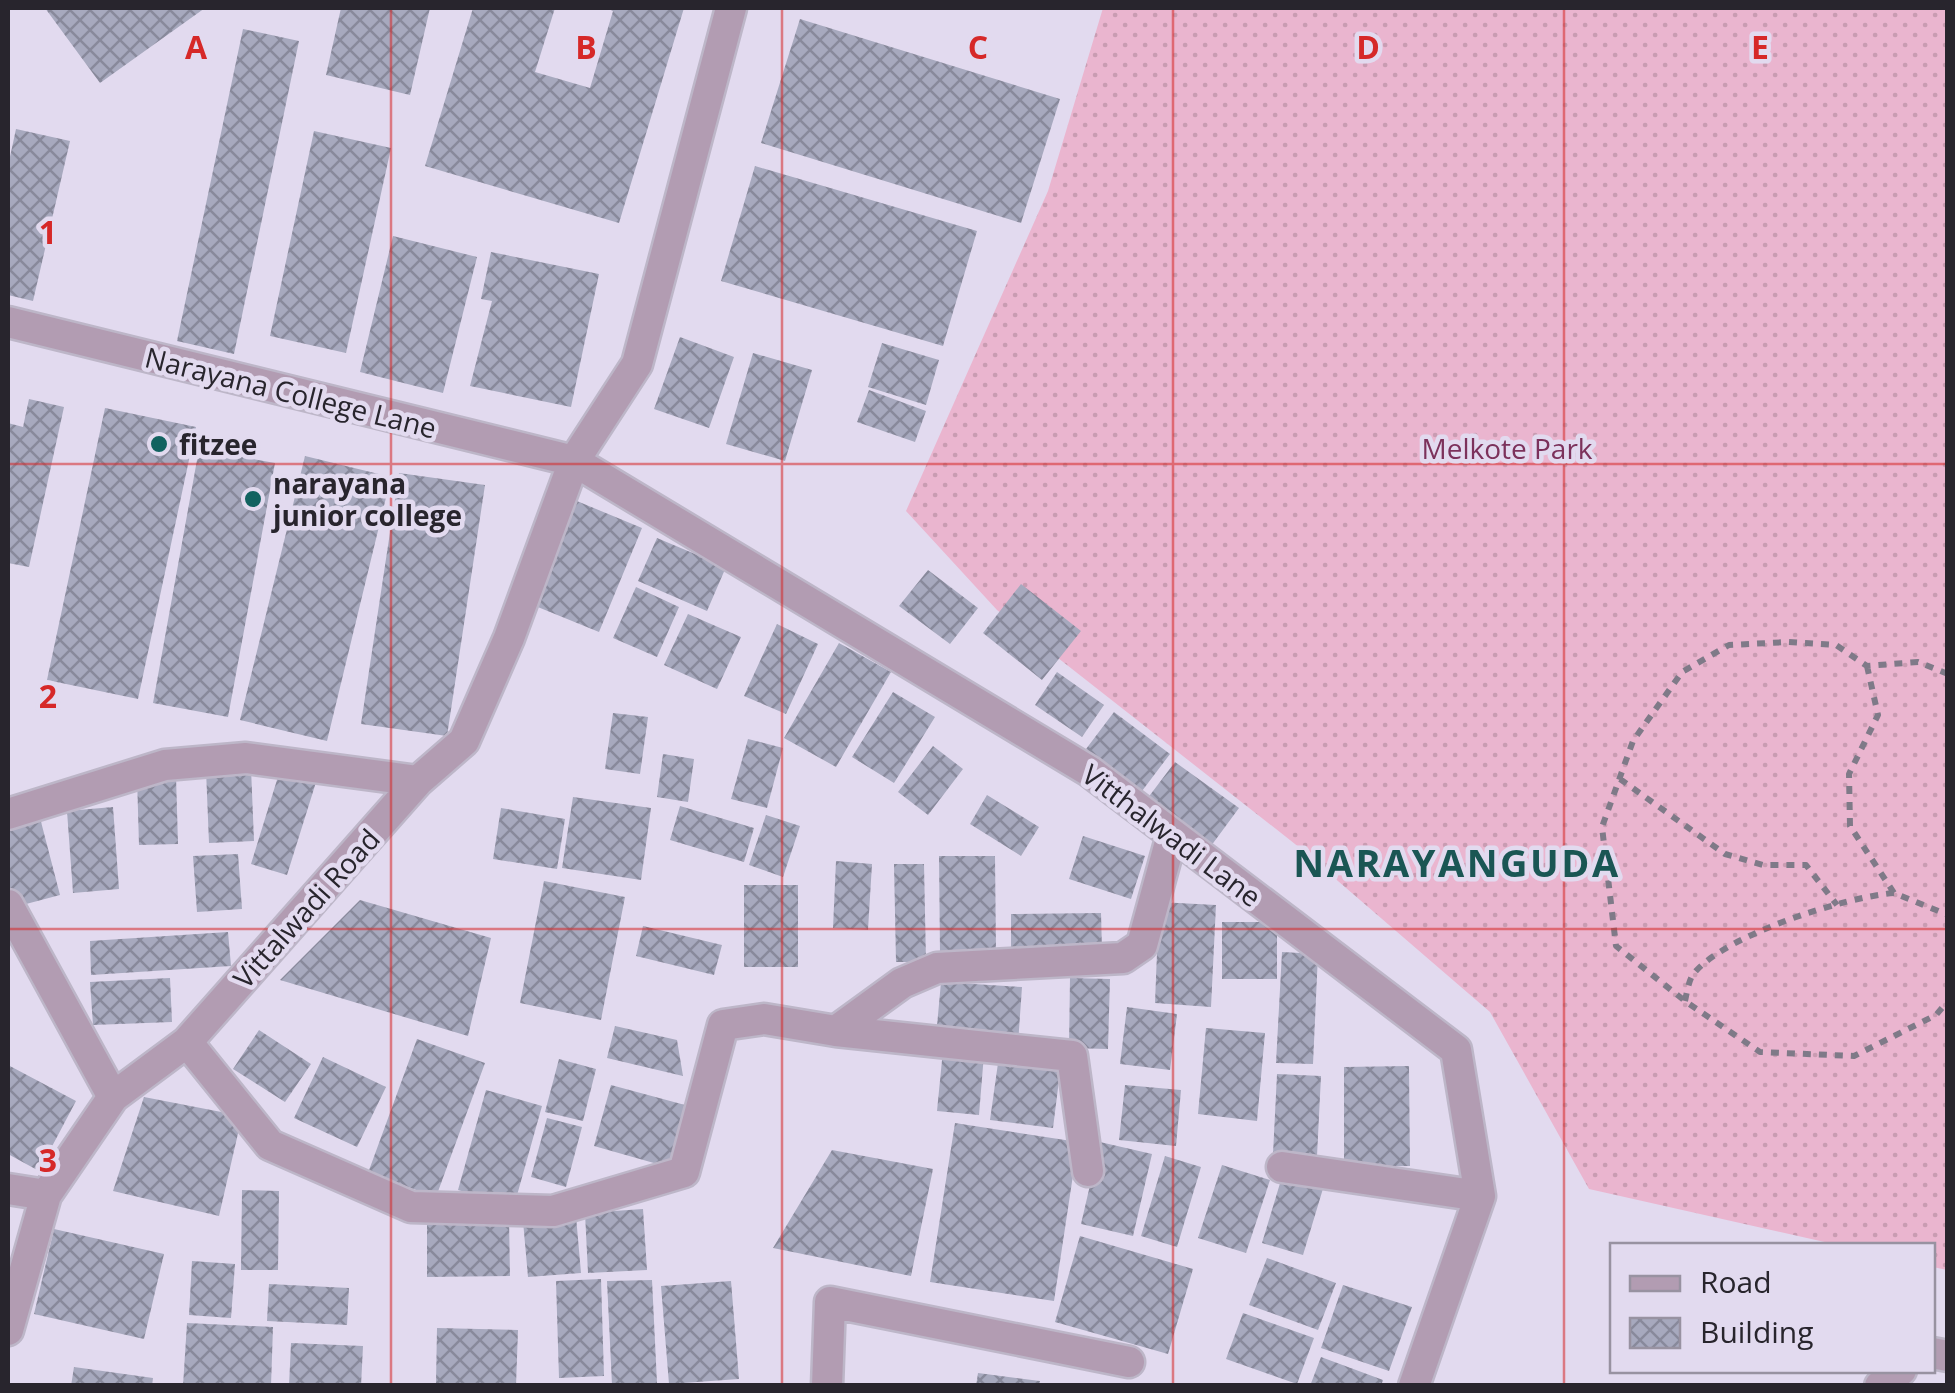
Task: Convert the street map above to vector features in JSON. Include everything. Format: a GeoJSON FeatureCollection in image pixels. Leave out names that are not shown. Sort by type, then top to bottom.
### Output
{"type":"FeatureCollection","features":[{"type":"Feature","properties":{"kind":"street","name":"Vittalwadi Road"},"geometry":{"type":"LineString","coordinates":[[8,1330],[46,1195],[113,1098],[187,1042],[418,781],[464,741],[509,638],[574,461],[637,364],[731,8]]}},
{"type":"Feature","properties":{"kind":"street","name":"Narayana College Lane"},"geometry":{"type":"LineString","coordinates":[[8,322],[574,461]]}},
{"type":"Feature","properties":{"kind":"street","name":"Vitthalwadi Lane"},"geometry":{"type":"LineString","coordinates":[[574,461],[1089,771],[1456,1050],[1480,1196],[1414,1386]]}},
{"type":"Feature","properties":{"kind":"street"},"geometry":{"type":"LineString","coordinates":[[8,814],[165,765],[246,758],[418,781]]}},
{"type":"Feature","properties":{"kind":"street"},"geometry":{"type":"LineString","coordinates":[[836,1031],[902,983],[937,968],[1123,958],[1142,945],[1172,835]]}},
{"type":"Feature","properties":{"kind":"street"},"geometry":{"type":"LineString","coordinates":[[8,905],[113,1098]]}},
{"type":"Feature","properties":{"kind":"street"},"geometry":{"type":"LineString","coordinates":[[187,1042],[270,1145],[411,1208],[553,1212],[684,1172],[723,1025],[764,1019],[836,1031],[1072,1056],[1088,1170]]}},
{"type":"Feature","properties":{"kind":"street"},"geometry":{"type":"LineString","coordinates":[[1282,1166],[1480,1196]]}},
{"type":"Feature","properties":{"kind":"street"},"geometry":{"type":"LineString","coordinates":[[8,1189],[46,1195]]}},
{"type":"Feature","properties":{"kind":"street"},"geometry":{"type":"LineString","coordinates":[[827,1386],[830,1302],[1129,1362]]}},
{"type":"Feature","properties":{"kind":"path"},"geometry":{"type":"LineString","coordinates":[[1948,674],[1918,662],[1867,666],[1836,645],[1729,645],[1682,672],[1633,741],[1602,827],[1616,946],[1685,1001],[1760,1052],[1854,1056],[1936,1015],[1948,1001]]}},
{"type":"Feature","properties":{"kind":"path"},"geometry":{"type":"LineString","coordinates":[[1867,666],[1878,715],[1849,774],[1850,826],[1894,892]]}},
{"type":"Feature","properties":{"kind":"path"},"geometry":{"type":"LineString","coordinates":[[1620,778],[1725,854],[1763,865],[1806,865],[1837,904]]}},
{"type":"Feature","properties":{"kind":"path"},"geometry":{"type":"LineString","coordinates":[[1685,1001],[1693,973],[1740,939],[1861,896],[1894,892],[1948,915]]}},
{"type":"Feature","properties":{"kind":"green space","name":"Melkote Park"},"geometry":{"type":"Polygon","coordinates":[[[1103,8],[1947,8],[1947,1270],[1935,1267],[1935,1243],[1829,1243],[1589,1189],[1490,1012],[1295,844],[997,610],[906,511],[1048,191],[1103,8]]]}},
{"type":"Feature","properties":{"kind":"building"},"geometry":{"type":"Polygon","coordinates":[[[45,8],[205,8],[100,83],[45,8]]]}},
{"type":"Feature","properties":{"kind":"building"},"geometry":{"type":"Polygon","coordinates":[[[341,8],[430,8],[410,95],[326,75],[341,8]]]}},
{"type":"Feature","properties":{"kind":"building"},"geometry":{"type":"Polygon","coordinates":[[[473,8],[555,8],[535,72],[590,88],[613,11],[607,8],[684,8],[619,223],[425,166],[473,8]]]}},
{"type":"Feature","properties":{"kind":"building"},"geometry":{"type":"Polygon","coordinates":[[[800,19],[1060,99],[1021,223],[761,143],[800,19]]]}},
{"type":"Feature","properties":{"kind":"building"},"geometry":{"type":"Polygon","coordinates":[[[243,29],[299,41],[234,354],[177,341],[243,29]]]}},
{"type":"Feature","properties":{"kind":"building"},"geometry":{"type":"Polygon","coordinates":[[[16,129],[70,141],[33,301],[8,295],[8,166],[16,129]]]}},
{"type":"Feature","properties":{"kind":"building"},"geometry":{"type":"Polygon","coordinates":[[[314,131],[391,148],[346,353],[270,336],[314,131]]]}},
{"type":"Feature","properties":{"kind":"building"},"geometry":{"type":"Polygon","coordinates":[[[755,166],[977,231],[943,346],[721,281],[755,166]]]}},
{"type":"Feature","properties":{"kind":"building"},"geometry":{"type":"Polygon","coordinates":[[[393,236],[477,257],[443,393],[360,372],[393,236]]]}},
{"type":"Feature","properties":{"kind":"building"},"geometry":{"type":"Polygon","coordinates":[[[491,252],[599,274],[571,407],[470,386],[492,301],[481,299],[491,252]]]}},
{"type":"Feature","properties":{"kind":"building"},"geometry":{"type":"Polygon","coordinates":[[[680,337],[734,357],[709,428],[654,409],[680,337]]]}},
{"type":"Feature","properties":{"kind":"building"},"geometry":{"type":"Polygon","coordinates":[[[882,343],[939,360],[926,405],[868,387],[882,343]]]}},
{"type":"Feature","properties":{"kind":"building"},"geometry":{"type":"Polygon","coordinates":[[[753,353],[812,370],[785,461],[726,444],[753,353]]]}},
{"type":"Feature","properties":{"kind":"building"},"geometry":{"type":"Polygon","coordinates":[[[869,390],[926,411],[915,442],[857,422],[869,390]]]}},
{"type":"Feature","properties":{"kind":"building"},"geometry":{"type":"Polygon","coordinates":[[[29,399],[64,407],[29,567],[8,563],[8,423],[23,427],[29,399]]]}},
{"type":"Feature","properties":{"kind":"building"},"geometry":{"type":"Polygon","coordinates":[[[105,408],[196,427],[138,699],[47,680],[105,408]]]}},
{"type":"Feature","properties":{"kind":"building"},"geometry":{"type":"Polygon","coordinates":[[[199,449],[275,463],[228,717],[153,703],[199,449]]]}},
{"type":"Feature","properties":{"kind":"building"},"geometry":{"type":"Polygon","coordinates":[[[305,456],[391,477],[327,741],[240,720],[305,456]]]}},
{"type":"Feature","properties":{"kind":"building"},"geometry":{"type":"Polygon","coordinates":[[[399,473],[485,485],[447,736],[361,724],[399,473]]]}},
{"type":"Feature","properties":{"kind":"building"},"geometry":{"type":"Polygon","coordinates":[[[572,499],[642,528],[599,632],[528,603],[572,499]]]}},
{"type":"Feature","properties":{"kind":"building"},"geometry":{"type":"Polygon","coordinates":[[[657,538],[726,567],[707,611],[638,581],[657,538]]]}},
{"type":"Feature","properties":{"kind":"building"},"geometry":{"type":"Polygon","coordinates":[[[928,570],[978,608],[950,644],[899,606],[928,570]]]}},
{"type":"Feature","properties":{"kind":"building"},"geometry":{"type":"Polygon","coordinates":[[[1021,584],[1081,631],[1042,680],[983,633],[1021,584]]]}},
{"type":"Feature","properties":{"kind":"building"},"geometry":{"type":"Polygon","coordinates":[[[636,587],[679,607],[657,657],[613,638],[636,587]]]}},
{"type":"Feature","properties":{"kind":"building"},"geometry":{"type":"Polygon","coordinates":[[[688,614],[741,637],[717,689],[664,665],[688,614]]]}},
{"type":"Feature","properties":{"kind":"building"},"geometry":{"type":"Polygon","coordinates":[[[777,624],[818,644],[786,714],[744,696],[777,624]]]}},
{"type":"Feature","properties":{"kind":"building"},"geometry":{"type":"Polygon","coordinates":[[[839,643],[891,672],[836,767],[784,738],[839,643]]]}},
{"type":"Feature","properties":{"kind":"building"},"geometry":{"type":"Polygon","coordinates":[[[1057,672],[1104,705],[1082,737],[1035,705],[1057,672]]]}},
{"type":"Feature","properties":{"kind":"building"},"geometry":{"type":"Polygon","coordinates":[[[893,692],[935,717],[894,783],[852,757],[893,692]]]}},
{"type":"Feature","properties":{"kind":"building"},"geometry":{"type":"Polygon","coordinates":[[[1114,712],[1170,754],[1142,791],[1086,749],[1114,712]]]}},
{"type":"Feature","properties":{"kind":"building"},"geometry":{"type":"Polygon","coordinates":[[[613,713],[648,717],[640,774],[605,769],[613,713]]]}},
{"type":"Feature","properties":{"kind":"building"},"geometry":{"type":"Polygon","coordinates":[[[748,739],[783,748],[767,808],[731,799],[748,739]]]}},
{"type":"Feature","properties":{"kind":"building"},"geometry":{"type":"Polygon","coordinates":[[[933,746],[963,769],[928,815],[898,792],[933,746]]]}},
{"type":"Feature","properties":{"kind":"building"},"geometry":{"type":"Polygon","coordinates":[[[663,754],[694,759],[688,802],[657,797],[663,754]]]}},
{"type":"Feature","properties":{"kind":"building"},"geometry":{"type":"Polygon","coordinates":[[[1175,762],[1239,808],[1211,846],[1147,799],[1175,762]]]}},
{"type":"Feature","properties":{"kind":"building"},"geometry":{"type":"Polygon","coordinates":[[[281,767],[317,779],[287,875],[251,864],[281,767]]]}},
{"type":"Feature","properties":{"kind":"building"},"geometry":{"type":"Polygon","coordinates":[[[251,768],[254,841],[209,843],[206,770],[251,768]]]}},
{"type":"Feature","properties":{"kind":"building"},"geometry":{"type":"Polygon","coordinates":[[[176,776],[178,844],[139,845],[137,777],[176,776]]]}},
{"type":"Feature","properties":{"kind":"building"},"geometry":{"type":"Polygon","coordinates":[[[987,795],[1039,827],[1021,856],[970,824],[987,795]]]}},
{"type":"Feature","properties":{"kind":"building"},"geometry":{"type":"Polygon","coordinates":[[[573,797],[651,808],[641,880],[562,868],[573,797]]]}},
{"type":"Feature","properties":{"kind":"building"},"geometry":{"type":"Polygon","coordinates":[[[680,806],[754,828],[744,862],[670,840],[680,806]]]}},
{"type":"Feature","properties":{"kind":"building"},"geometry":{"type":"Polygon","coordinates":[[[113,807],[119,889],[73,893],[67,811],[113,807]]]}},
{"type":"Feature","properties":{"kind":"building"},"geometry":{"type":"Polygon","coordinates":[[[501,808],[565,819],[557,869],[493,859],[501,808]]]}},
{"type":"Feature","properties":{"kind":"building"},"geometry":{"type":"Polygon","coordinates":[[[39,814],[60,895],[11,908],[8,822],[39,814]]]}},
{"type":"Feature","properties":{"kind":"building"},"geometry":{"type":"Polygon","coordinates":[[[766,815],[800,826],[783,877],[749,865],[766,815]]]}},
{"type":"Feature","properties":{"kind":"building"},"geometry":{"type":"Polygon","coordinates":[[[1083,836],[1145,856],[1131,899],[1069,879],[1083,836]]]}},
{"type":"Feature","properties":{"kind":"building"},"geometry":{"type":"Polygon","coordinates":[[[238,854],[242,909],[197,912],[193,856],[238,854]]]}},
{"type":"Feature","properties":{"kind":"building"},"geometry":{"type":"Polygon","coordinates":[[[939,856],[995,856],[996,953],[940,954],[939,856]]]}},
{"type":"Feature","properties":{"kind":"building"},"geometry":{"type":"Polygon","coordinates":[[[836,861],[872,864],[868,930],[833,928],[836,861]]]}},
{"type":"Feature","properties":{"kind":"building"},"geometry":{"type":"Polygon","coordinates":[[[894,864],[924,864],[926,962],[896,962],[894,864]]]}},
{"type":"Feature","properties":{"kind":"building"},"geometry":{"type":"Polygon","coordinates":[[[544,881],[625,897],[601,1020],[520,1003],[544,881]]]}},
{"type":"Feature","properties":{"kind":"building"},"geometry":{"type":"Polygon","coordinates":[[[744,885],[798,885],[798,967],[744,967],[744,885]]]}},
{"type":"Feature","properties":{"kind":"building"},"geometry":{"type":"Polygon","coordinates":[[[360,900],[491,938],[468,1036],[280,980],[360,900]]]}},
{"type":"Feature","properties":{"kind":"building"},"geometry":{"type":"Polygon","coordinates":[[[1159,902],[1216,905],[1211,1007],[1155,1003],[1159,902]]]}},
{"type":"Feature","properties":{"kind":"building"},"geometry":{"type":"Polygon","coordinates":[[[1101,913],[1102,950],[1011,951],[1011,914],[1101,913]]]}},
{"type":"Feature","properties":{"kind":"building"},"geometry":{"type":"Polygon","coordinates":[[[1222,922],[1277,922],[1277,979],[1222,979],[1222,922]]]}},
{"type":"Feature","properties":{"kind":"building"},"geometry":{"type":"Polygon","coordinates":[[[643,926],[722,945],[714,975],[636,956],[643,926]]]}},
{"type":"Feature","properties":{"kind":"building"},"geometry":{"type":"Polygon","coordinates":[[[228,932],[231,966],[91,975],[90,941],[228,932]]]}},
{"type":"Feature","properties":{"kind":"building"},"geometry":{"type":"Polygon","coordinates":[[[1282,952],[1318,954],[1313,1064],[1276,1063],[1282,952]]]}},
{"type":"Feature","properties":{"kind":"building"},"geometry":{"type":"Polygon","coordinates":[[[170,978],[172,1022],[93,1025],[90,982],[170,978]]]}},
{"type":"Feature","properties":{"kind":"building"},"geometry":{"type":"Polygon","coordinates":[[[1070,978],[1110,979],[1108,1049],[1069,1048],[1070,978]]]}},
{"type":"Feature","properties":{"kind":"building"},"geometry":{"type":"Polygon","coordinates":[[[941,982],[1022,987],[1018,1044],[936,1037],[941,982]]]}},
{"type":"Feature","properties":{"kind":"building"},"geometry":{"type":"Polygon","coordinates":[[[1127,1007],[1177,1014],[1170,1070],[1120,1064],[1127,1007]]]}},
{"type":"Feature","properties":{"kind":"building"},"geometry":{"type":"Polygon","coordinates":[[[615,1026],[677,1040],[683,1076],[607,1058],[615,1026]]]}},
{"type":"Feature","properties":{"kind":"building"},"geometry":{"type":"Polygon","coordinates":[[[1206,1028],[1265,1033],[1257,1121],[1198,1114],[1206,1028]]]}},
{"type":"Feature","properties":{"kind":"building"},"geometry":{"type":"Polygon","coordinates":[[[259,1030],[311,1064],[285,1102],[233,1069],[259,1030]]]}},
{"type":"Feature","properties":{"kind":"building"},"geometry":{"type":"Polygon","coordinates":[[[417,1039],[485,1063],[436,1197],[368,1173],[417,1039]]]}},
{"type":"Feature","properties":{"kind":"building"},"geometry":{"type":"Polygon","coordinates":[[[943,1050],[984,1054],[979,1115],[937,1111],[943,1050]]]}},
{"type":"Feature","properties":{"kind":"building"},"geometry":{"type":"Polygon","coordinates":[[[999,1056],[1061,1064],[1053,1128],[990,1120],[999,1056]]]}},
{"type":"Feature","properties":{"kind":"building"},"geometry":{"type":"Polygon","coordinates":[[[323,1057],[386,1087],[357,1147],[294,1118],[323,1057]]]}},
{"type":"Feature","properties":{"kind":"building"},"geometry":{"type":"Polygon","coordinates":[[[559,1059],[596,1069],[583,1121],[545,1112],[559,1059]]]}},
{"type":"Feature","properties":{"kind":"building"},"geometry":{"type":"Polygon","coordinates":[[[8,1065],[76,1101],[39,1171],[8,1154],[8,1065]]]}},
{"type":"Feature","properties":{"kind":"building"},"geometry":{"type":"Polygon","coordinates":[[[1409,1066],[1410,1166],[1344,1167],[1344,1067],[1409,1066]]]}},
{"type":"Feature","properties":{"kind":"building"},"geometry":{"type":"Polygon","coordinates":[[[1277,1074],[1321,1076],[1317,1156],[1273,1154],[1277,1074]]]}},
{"type":"Feature","properties":{"kind":"building"},"geometry":{"type":"Polygon","coordinates":[[[611,1085],[685,1105],[668,1167],[594,1146],[611,1085]]]}},
{"type":"Feature","properties":{"kind":"building"},"geometry":{"type":"Polygon","coordinates":[[[1125,1085],[1181,1090],[1176,1146],[1119,1140],[1125,1085]]]}},
{"type":"Feature","properties":{"kind":"building"},"geometry":{"type":"Polygon","coordinates":[[[486,1090],[542,1106],[514,1206],[458,1190],[486,1090]]]}},
{"type":"Feature","properties":{"kind":"building"},"geometry":{"type":"Polygon","coordinates":[[[144,1097],[242,1116],[219,1216],[113,1191],[144,1097]]]}},
{"type":"Feature","properties":{"kind":"building"},"geometry":{"type":"Polygon","coordinates":[[[547,1118],[582,1127],[566,1187],[531,1177],[547,1118]]]}},
{"type":"Feature","properties":{"kind":"building"},"geometry":{"type":"Polygon","coordinates":[[[955,1123],[1078,1142],[1054,1301],[930,1282],[955,1123]]]}},
{"type":"Feature","properties":{"kind":"building"},"geometry":{"type":"Polygon","coordinates":[[[1100,1142],[1152,1154],[1133,1236],[1081,1224],[1100,1142]]]}},
{"type":"Feature","properties":{"kind":"building"},"geometry":{"type":"Polygon","coordinates":[[[832,1150],[933,1169],[911,1276],[773,1248],[832,1150]]]}},
{"type":"Feature","properties":{"kind":"building"},"geometry":{"type":"Polygon","coordinates":[[[1165,1156],[1201,1167],[1177,1247],[1141,1236],[1165,1156]]]}},
{"type":"Feature","properties":{"kind":"building"},"geometry":{"type":"Polygon","coordinates":[[[1222,1165],[1270,1180],[1246,1253],[1198,1238],[1222,1165]]]}},
{"type":"Feature","properties":{"kind":"building"},"geometry":{"type":"Polygon","coordinates":[[[1284,1170],[1325,1182],[1303,1255],[1262,1243],[1284,1170]]]}},
{"type":"Feature","properties":{"kind":"building"},"geometry":{"type":"Polygon","coordinates":[[[242,1190],[279,1191],[278,1270],[241,1270],[242,1190]]]}},
{"type":"Feature","properties":{"kind":"building"},"geometry":{"type":"Polygon","coordinates":[[[643,1209],[647,1270],[588,1273],[585,1213],[643,1209]]]}},
{"type":"Feature","properties":{"kind":"building"},"geometry":{"type":"Polygon","coordinates":[[[576,1216],[581,1273],[528,1277],[523,1221],[576,1216]]]}},
{"type":"Feature","properties":{"kind":"building"},"geometry":{"type":"Polygon","coordinates":[[[509,1217],[510,1276],[427,1277],[427,1218],[509,1217]]]}},
{"type":"Feature","properties":{"kind":"building"},"geometry":{"type":"Polygon","coordinates":[[[54,1229],[164,1254],[144,1339],[34,1314],[54,1229]]]}},
{"type":"Feature","properties":{"kind":"building"},"geometry":{"type":"Polygon","coordinates":[[[1080,1236],[1193,1269],[1168,1354],[1055,1322],[1080,1236]]]}},
{"type":"Feature","properties":{"kind":"building"},"geometry":{"type":"Polygon","coordinates":[[[1267,1258],[1336,1283],[1318,1330],[1249,1305],[1267,1258]]]}},
{"type":"Feature","properties":{"kind":"building"},"geometry":{"type":"Polygon","coordinates":[[[192,1261],[235,1264],[231,1318],[189,1315],[192,1261]]]}},
{"type":"Feature","properties":{"kind":"building"},"geometry":{"type":"Polygon","coordinates":[[[601,1279],[604,1376],[559,1378],[556,1281],[601,1279]]]}},
{"type":"Feature","properties":{"kind":"building"},"geometry":{"type":"Polygon","coordinates":[[[652,1280],[657,1383],[612,1385],[607,1281],[652,1280]]]}},
{"type":"Feature","properties":{"kind":"building"},"geometry":{"type":"Polygon","coordinates":[[[731,1281],[739,1379],[669,1384],[661,1286],[731,1281]]]}},
{"type":"Feature","properties":{"kind":"building"},"geometry":{"type":"Polygon","coordinates":[[[269,1284],[349,1288],[347,1325],[267,1321],[269,1284]]]}},
{"type":"Feature","properties":{"kind":"building"},"geometry":{"type":"Polygon","coordinates":[[[1343,1285],[1412,1307],[1389,1371],[1321,1348],[1343,1285]]]}},
{"type":"Feature","properties":{"kind":"building"},"geometry":{"type":"Polygon","coordinates":[[[1243,1313],[1314,1338],[1297,1384],[1226,1359],[1243,1313]]]}},
{"type":"Feature","properties":{"kind":"building"},"geometry":{"type":"Polygon","coordinates":[[[187,1323],[273,1327],[271,1386],[183,1386],[187,1323]]]}},
{"type":"Feature","properties":{"kind":"building"},"geometry":{"type":"Polygon","coordinates":[[[437,1328],[518,1330],[516,1386],[436,1383],[437,1328]]]}},
{"type":"Feature","properties":{"kind":"building"},"geometry":{"type":"Polygon","coordinates":[[[291,1343],[363,1346],[361,1386],[289,1386],[291,1343]]]}},
{"type":"Feature","properties":{"kind":"building"},"geometry":{"type":"Polygon","coordinates":[[[1321,1357],[1383,1380],[1381,1386],[1310,1386],[1321,1357]]]}},
{"type":"Feature","properties":{"kind":"building"},"geometry":{"type":"Polygon","coordinates":[[[74,1367],[153,1378],[152,1386],[71,1386],[74,1367]]]}},
{"type":"Feature","properties":{"kind":"building"},"geometry":{"type":"Polygon","coordinates":[[[978,1373],[1040,1381],[1039,1386],[976,1386],[978,1373]]]}},
{"type":"Feature","properties":{"kind":"place","name":"fitzee"},"geometry":{"type":"Point","coordinates":[159,444]}},
{"type":"Feature","properties":{"kind":"place","name":"narayana junior college"},"geometry":{"type":"Point","coordinates":[253,499]}},
{"type":"Feature","properties":{"kind":"district","name":"NARAYANGUDA"},"geometry":{"type":"Point","coordinates":[1457,862]}}]}
